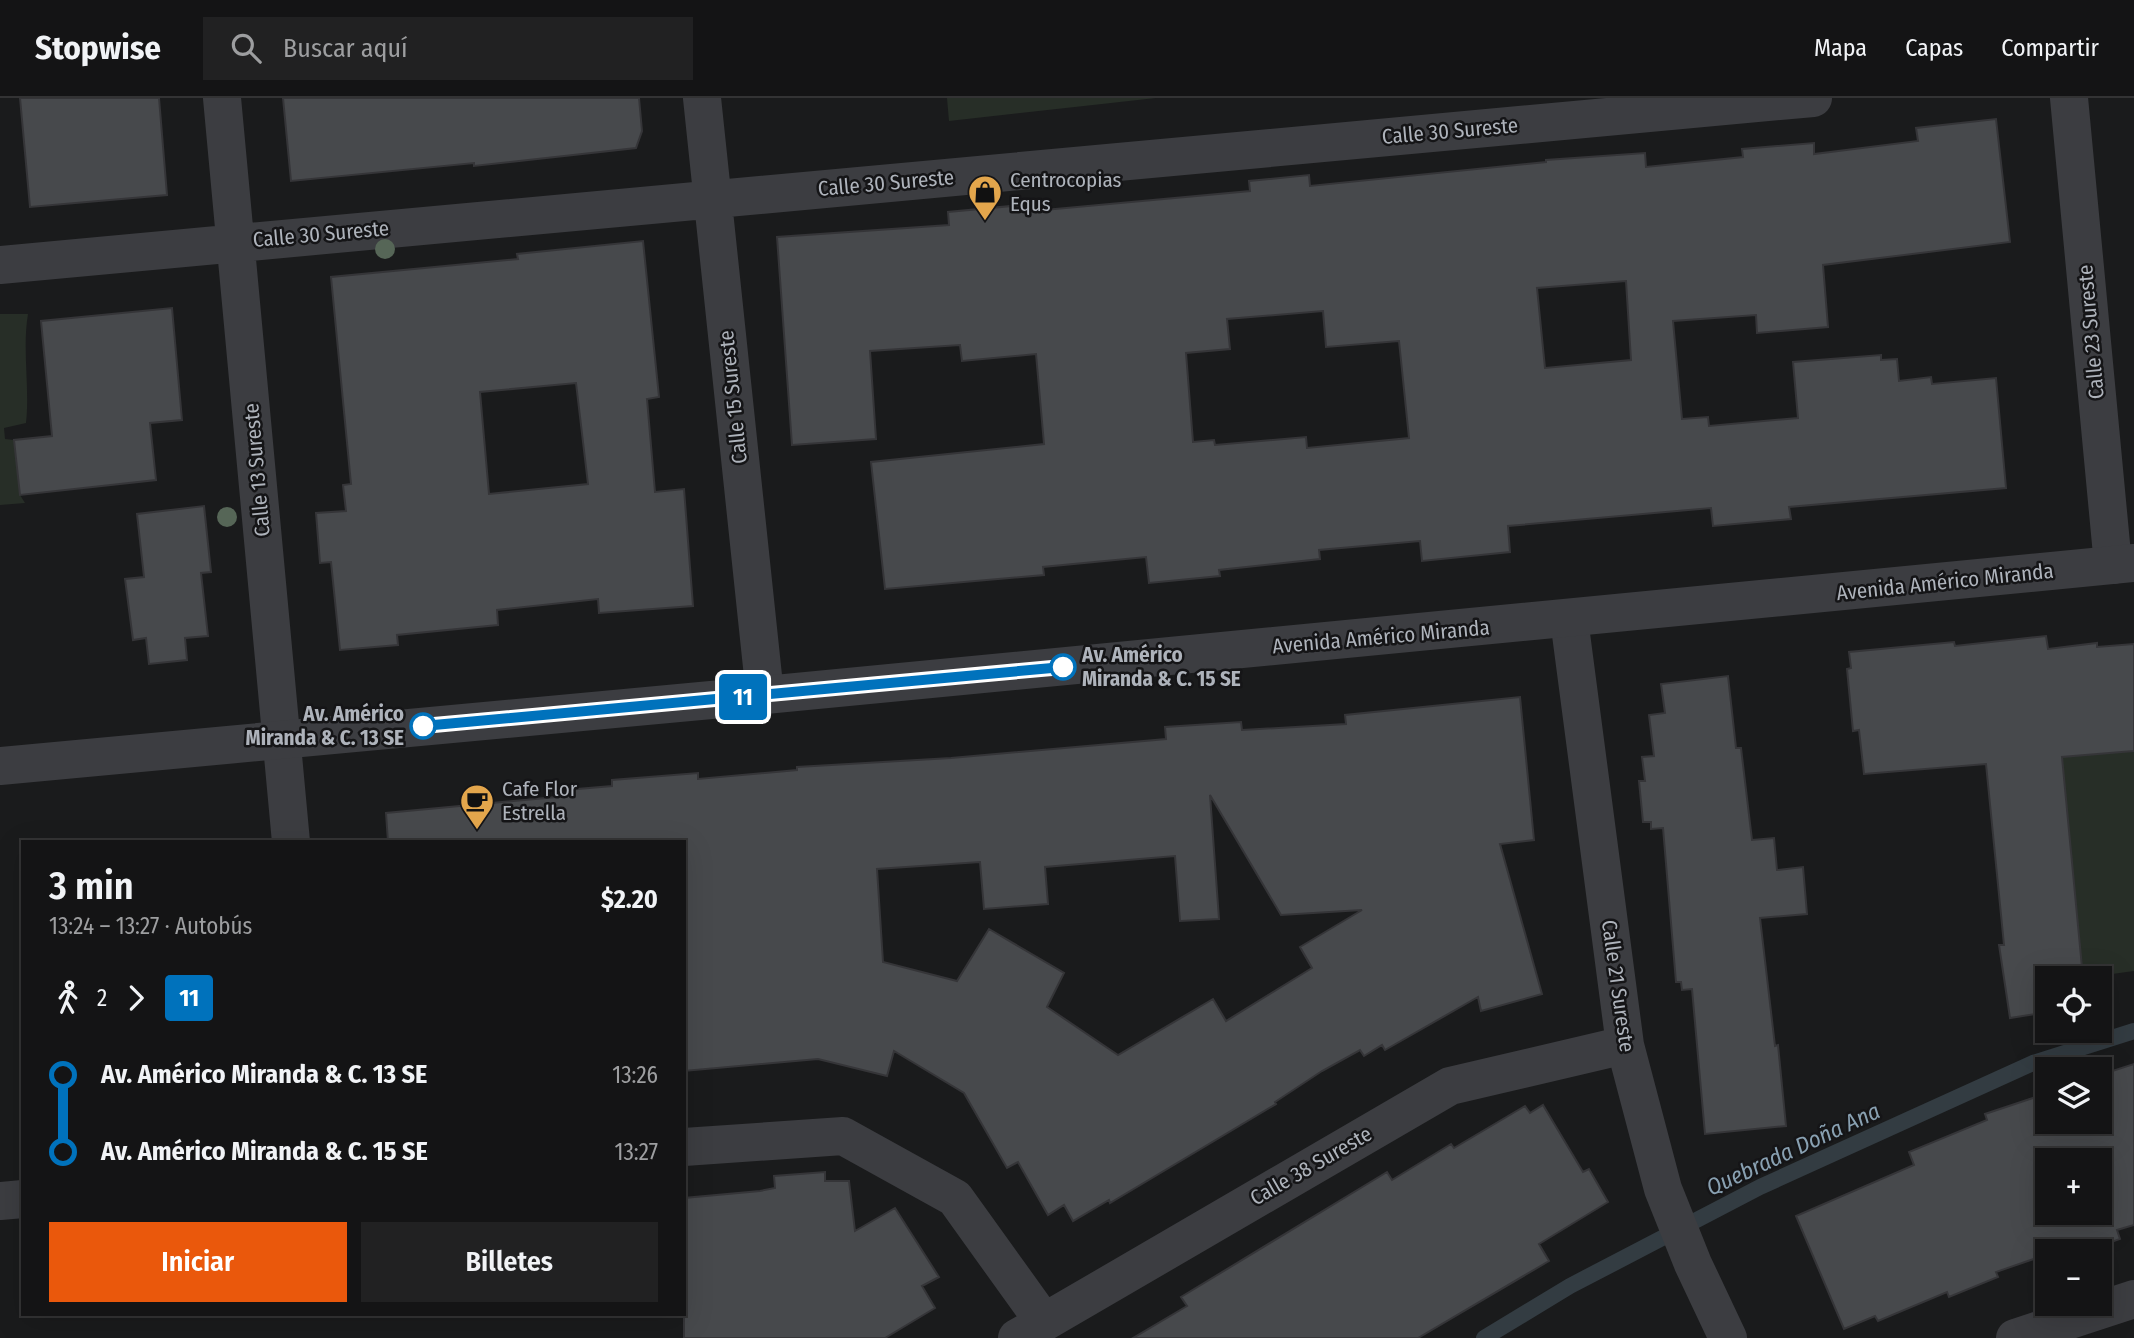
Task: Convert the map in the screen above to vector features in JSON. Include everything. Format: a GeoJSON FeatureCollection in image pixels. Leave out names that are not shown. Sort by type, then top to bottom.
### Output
{"type":"FeatureCollection","features":[{"type":"Feature","properties":{"kind":"street","name":"Calle 13 Sureste"},"geometry":{"type":"LineString","coordinates":[[222,98],[291,840]]}},
{"type":"Feature","properties":{"kind":"street","name":"Calle 15 Sureste"},"geometry":{"type":"LineString","coordinates":[[702,98],[765,695]]}},
{"type":"Feature","properties":{"kind":"street","name":"Calle 30 Sureste"},"geometry":{"type":"LineString","coordinates":[[0,265],[1813,98]]}},
{"type":"Feature","properties":{"kind":"street","name":"Calle 23 Sureste"},"geometry":{"type":"LineString","coordinates":[[2069,98],[2123,564]]}},
{"type":"Feature","properties":{"kind":"street","name":"Avenida Américo Miranda"},"geometry":{"type":"LineString","coordinates":[[0,766],[1569,619],[2123,564]]}},
{"type":"Feature","properties":{"kind":"street","name":"Calle 21 Sureste"},"geometry":{"type":"LineString","coordinates":[[1569,619],[1625,1045],[1663,1189],[1693,1264],[1728,1338]]}},
{"type":"Feature","properties":{"kind":"street","name":"Calle 38 Sureste"},"geometry":{"type":"LineString","coordinates":[[1030,1330],[1450,1086],[1625,1045]]}},
{"type":"Feature","properties":{"kind":"street"},"geometry":{"type":"LineString","coordinates":[[686,1147],[842,1136],[955,1198],[1030,1330]]}},
{"type":"Feature","properties":{"kind":"street"},"geometry":{"type":"LineString","coordinates":[[0,1201],[21,1199]]}},
{"type":"Feature","properties":{"kind":"street"},"geometry":{"type":"LineString","coordinates":[[2015,1338],[2134,1299]]}},
{"type":"Feature","properties":{"kind":"shaded area"},"geometry":{"type":"Polygon","coordinates":[[[947,98],[1156,98],[949,121],[947,98]]]}},
{"type":"Feature","properties":{"kind":"shaded area"},"geometry":{"type":"Polygon","coordinates":[[[0,314],[28,314],[26,423],[4,428],[5,439],[14,440],[20,495],[25,503],[0,505],[0,314]]]}},
{"type":"Feature","properties":{"kind":"shaded area"},"geometry":{"type":"Polygon","coordinates":[[[2134,745],[2134,971],[2112,974],[2112,966],[2082,966],[2062,757],[2107,753],[2134,745]]]}},
{"type":"Feature","properties":{"kind":"building"},"geometry":{"type":"Polygon","coordinates":[[[20,98],[159,98],[167,195],[30,207],[20,98]]]}},
{"type":"Feature","properties":{"kind":"building"},"geometry":{"type":"Polygon","coordinates":[[[283,98],[639,98],[642,131],[636,148],[474,166],[474,163],[291,181],[283,98]]]}},
{"type":"Feature","properties":{"kind":"building"},"geometry":{"type":"Polygon","coordinates":[[[1996,119],[2010,242],[1823,265],[1828,327],[1757,333],[1756,315],[1673,321],[1682,419],[1708,417],[1709,426],[1798,418],[1793,362],[1881,355],[1881,360],[1897,359],[1899,381],[1931,377],[1932,384],[1996,378],[2006,488],[1789,507],[1791,519],[1713,526],[1711,508],[1508,526],[1510,552],[1422,561],[1420,541],[1319,550],[1320,559],[1219,570],[1220,576],[1149,583],[1146,557],[1043,567],[1044,575],[885,589],[871,462],[1044,444],[1036,354],[962,361],[960,345],[870,351],[876,439],[792,445],[777,237],[949,225],[948,212],[1022,205],[1023,212],[1250,191],[1249,181],[1309,175],[1310,186],[1546,160],[1645,153],[1646,167],[1743,157],[1742,149],[1814,143],[1814,154],[1918,141],[1916,128],[1996,119]],[[1626,281],[1537,288],[1545,368],[1631,360],[1626,281]],[[1323,311],[1227,319],[1230,349],[1186,353],[1193,442],[1214,440],[1215,445],[1306,437],[1307,448],[1409,438],[1399,341],[1326,347],[1323,311]]]}},
{"type":"Feature","properties":{"kind":"building"},"geometry":{"type":"Polygon","coordinates":[[[643,241],[659,397],[647,399],[655,492],[684,489],[693,606],[599,613],[598,599],[497,610],[498,625],[397,635],[398,645],[340,650],[331,562],[320,563],[316,513],[346,511],[343,485],[351,484],[331,277],[518,259],[517,254],[643,241]],[[576,383],[480,392],[489,494],[588,484],[576,383]]]}},
{"type":"Feature","properties":{"kind":"building"},"geometry":{"type":"Polygon","coordinates":[[[172,308],[182,420],[150,423],[156,480],[20,495],[14,440],[52,436],[41,321],[172,308]]]}},
{"type":"Feature","properties":{"kind":"building"},"geometry":{"type":"Polygon","coordinates":[[[204,506],[211,572],[201,573],[208,636],[185,638],[187,660],[149,664],[146,638],[133,640],[125,579],[144,577],[137,514],[204,506]]]}},
{"type":"Feature","properties":{"kind":"building"},"geometry":{"type":"Polygon","coordinates":[[[2046,636],[2048,649],[2097,643],[2097,647],[2134,644],[2134,751],[2062,757],[2082,966],[2035,966],[2035,1014],[2010,1018],[1999,945],[2004,945],[1986,764],[1864,774],[1859,730],[1853,731],[1847,669],[1851,668],[1849,652],[1954,642],[1955,646],[2046,636]]]}},
{"type":"Feature","properties":{"kind":"building"},"geometry":{"type":"Polygon","coordinates":[[[1728,676],[1736,748],[1741,748],[1752,840],[1774,838],[1777,870],[1803,867],[1807,914],[1760,918],[1775,1046],[1778,1045],[1786,1126],[1705,1134],[1692,989],[1682,990],[1681,982],[1676,982],[1663,828],[1651,829],[1651,822],[1643,822],[1639,781],[1645,781],[1642,757],[1654,756],[1649,715],[1665,713],[1661,684],[1728,676]]]}},
{"type":"Feature","properties":{"kind":"building"},"geometry":{"type":"Polygon","coordinates":[[[1520,697],[1534,840],[1500,844],[1542,994],[1481,1011],[1478,997],[1385,1050],[1382,1045],[1364,1056],[1360,1050],[1322,1071],[1275,1102],[1276,1104],[1110,1203],[1109,1200],[1073,1221],[1064,1205],[1048,1215],[1018,1162],[1007,1168],[964,1093],[894,1051],[887,1076],[818,1059],[686,1071],[686,840],[388,840],[386,813],[567,796],[566,790],[612,786],[612,780],[698,773],[698,779],[797,770],[797,767],[951,758],[1166,739],[1165,727],[1241,722],[1242,730],[1346,724],[1345,715],[1520,697]],[[1210,795],[1219,919],[1180,921],[1175,856],[1045,867],[1048,904],[984,909],[980,862],[877,869],[883,962],[957,981],[989,929],[1064,973],[1047,1007],[1118,1055],[1213,999],[1226,1021],[1312,968],[1300,947],[1362,910],[1281,915],[1210,795]]]}},
{"type":"Feature","properties":{"kind":"building"},"geometry":{"type":"Polygon","coordinates":[[[2134,1064],[2134,1225],[2117,1230],[2120,1239],[2112,1242],[2112,1239],[2035,1239],[2035,1258],[1996,1272],[1998,1277],[1949,1297],[1947,1292],[1878,1321],[1875,1316],[1844,1329],[1796,1216],[1914,1165],[1909,1152],[1987,1120],[1985,1114],[2035,1097],[2035,1134],[2112,1134],[2112,1071],[2134,1064]]]}},
{"type":"Feature","properties":{"kind":"building"},"geometry":{"type":"Polygon","coordinates":[[[1543,1105],[1583,1172],[1589,1169],[1608,1202],[1539,1244],[1549,1261],[1418,1338],[1133,1338],[1187,1306],[1181,1297],[1387,1172],[1392,1180],[1451,1144],[1454,1148],[1525,1106],[1530,1113],[1543,1105]]]}},
{"type":"Feature","properties":{"kind":"building"},"geometry":{"type":"Polygon","coordinates":[[[825,1172],[825,1181],[849,1181],[855,1231],[895,1208],[939,1277],[922,1286],[935,1308],[885,1338],[684,1338],[686,1198],[775,1188],[774,1176],[825,1172]]]}},
{"type":"Feature","properties":{"kind":"waterway","name":"Quebrada Doña Ana"},"geometry":{"type":"LineString","coordinates":[[1484,1338],[1570,1286],[1760,1187],[2033,1063],[2134,1031]]}},
{"type":"Feature","properties":{"kind":"bus line","name":"11"},"geometry":{"type":"LineString","coordinates":[[423,726],[1063,667]]}},
{"type":"Feature","properties":{"kind":"place","name":"Centrocopias Equs"},"geometry":{"type":"Point","coordinates":[985,222]}},
{"type":"Feature","properties":{"kind":"place","name":"Av. Américo Miranda & C. 15 SE"},"geometry":{"type":"Point","coordinates":[1063,667]}},
{"type":"Feature","properties":{"kind":"place","name":"Av. Américo Miranda & C. 13 SE"},"geometry":{"type":"Point","coordinates":[423,726]}},
{"type":"Feature","properties":{"kind":"place","name":"Cafe Flor Estrella"},"geometry":{"type":"Point","coordinates":[477,831]}}]}
